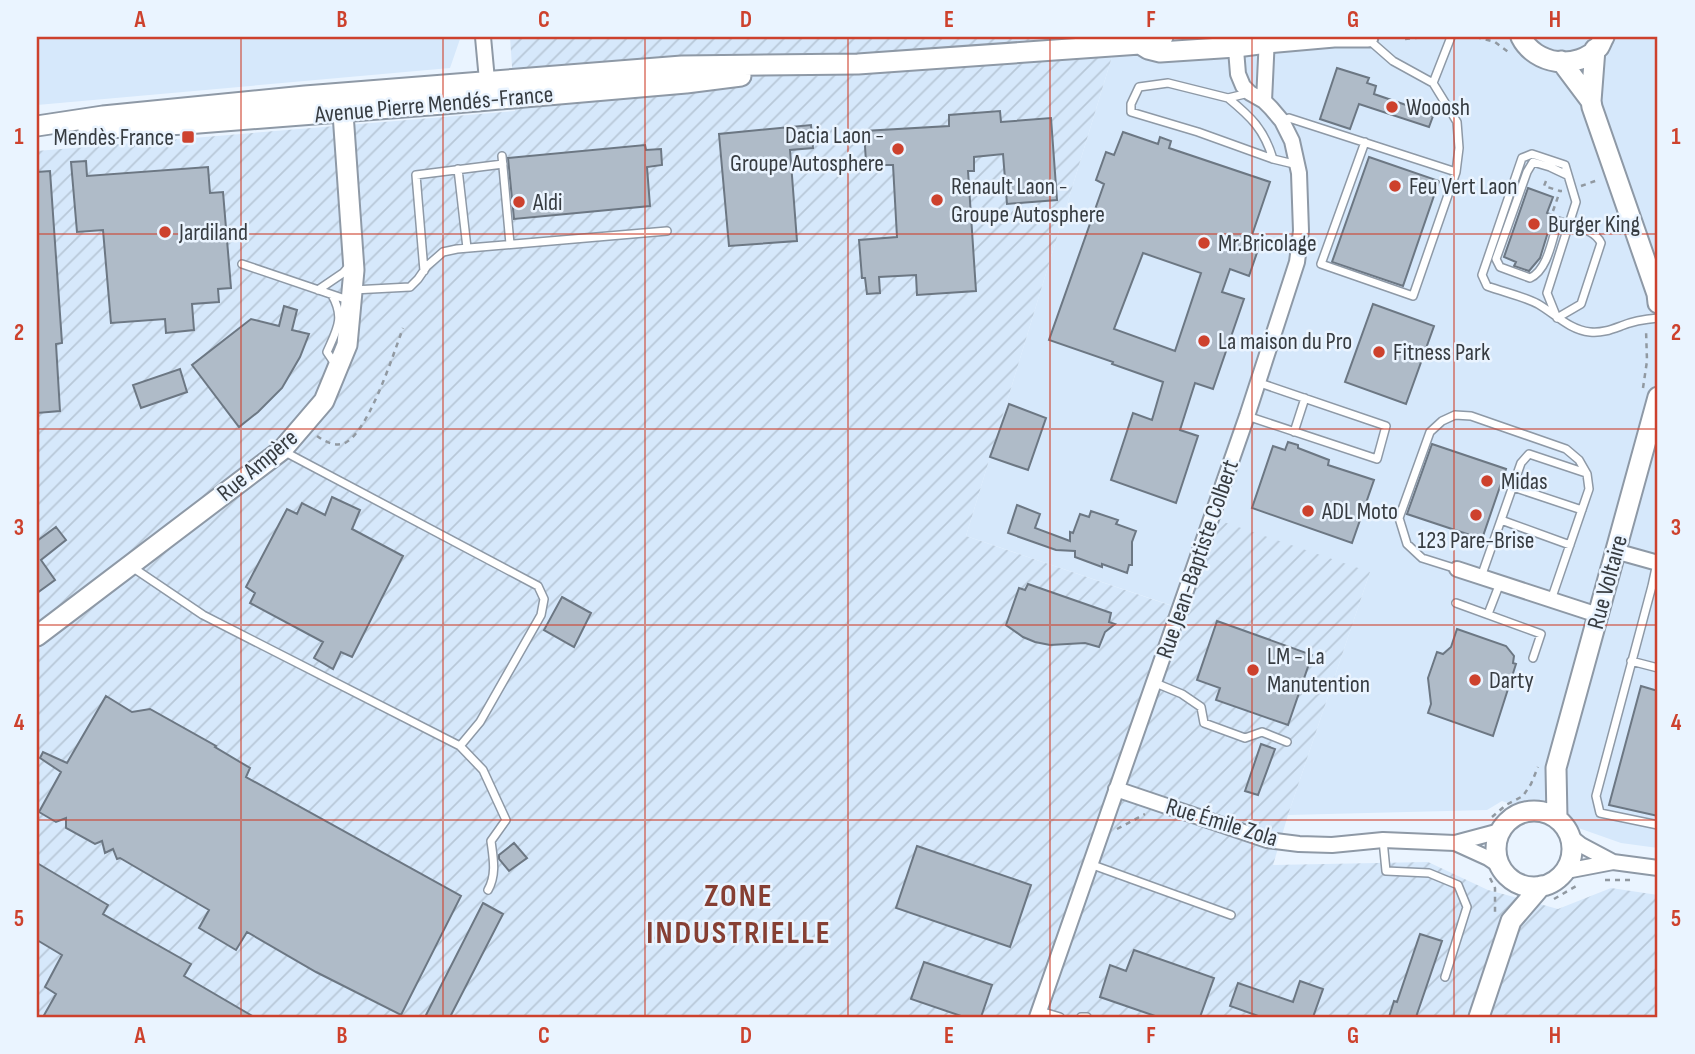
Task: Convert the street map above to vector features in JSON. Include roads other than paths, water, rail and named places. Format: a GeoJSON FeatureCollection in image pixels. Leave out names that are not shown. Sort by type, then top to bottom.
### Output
{"type":"FeatureCollection","features":[{"type":"Feature","properties":{"kind":"street"},"geometry":{"type":"LineString","coordinates":[[483,37],[488,91]]}},
{"type":"Feature","properties":{"kind":"street","name":"Avenue Pierre Mendés-France"},"geometry":{"type":"LineString","coordinates":[[37,127],[103,129],[337,103],[488,91],[686,83],[829,63],[858,64],[1140,44],[1149,38],[1163,37]]}},
{"type":"Feature","properties":{"kind":"street","name":"Avenue Pierre Mendés-France"},"geometry":{"type":"LineString","coordinates":[[1140,44],[1160,52],[1235,42],[1367,37]]}},
{"type":"Feature","properties":{"kind":"street"},"geometry":{"type":"LineString","coordinates":[[1521,37],[1532,52],[1547,60],[1569,62],[1587,56],[1600,43]]}},
{"type":"Feature","properties":{"kind":"street"},"geometry":{"type":"LineString","coordinates":[[1264,101],[1267,40]]}},
{"type":"Feature","properties":{"kind":"street"},"geometry":{"type":"LineString","coordinates":[[1235,42],[1238,75],[1250,93]]}},
{"type":"Feature","properties":{"kind":"street"},"geometry":{"type":"LineString","coordinates":[[1591,102],[1600,43]]}},
{"type":"Feature","properties":{"kind":"street"},"geometry":{"type":"LineString","coordinates":[[1561,61],[1591,102],[1658,303]]}},
{"type":"Feature","properties":{"kind":"street","name":"Rue Jean-Baptiste Colbert"},"geometry":{"type":"LineString","coordinates":[[1038,1014],[1247,416],[1297,262],[1301,231],[1297,165],[1292,141],[1282,121],[1264,101],[1250,93]]}},
{"type":"Feature","properties":{"kind":"street","name":"Rue Ampère"},"geometry":{"type":"LineString","coordinates":[[37,636],[282,450],[324,401],[347,345],[354,260],[337,103]]}},
{"type":"Feature","properties":{"kind":"street","name":"Rue Voltaire"},"geometry":{"type":"LineString","coordinates":[[1529,811],[1549,763],[1598,615],[1658,397]]}},
{"type":"Feature","properties":{"kind":"street"},"geometry":{"type":"LineString","coordinates":[[1615,551],[1658,562]]}},
{"type":"Feature","properties":{"kind":"street"},"geometry":{"type":"LineString","coordinates":[[1457,569],[1598,615]]}},
{"type":"Feature","properties":{"kind":"street","name":"Rue Voltaire"},"geometry":{"type":"LineString","coordinates":[[1549,763],[1557,818]]}},
{"type":"Feature","properties":{"kind":"street","name":"Rue Émile Zola"},"geometry":{"type":"LineString","coordinates":[[1116,789],[1267,840],[1299,845],[1383,840],[1455,843],[1488,858],[1498,872]]}},
{"type":"Feature","properties":{"kind":"street"},"geometry":{"type":"LineString","coordinates":[[1479,1017],[1502,921],[1495,825],[1503,826],[1513,816],[1529,811],[1541,811],[1557,818],[1571,838],[1573,877]]}},
{"type":"Feature","properties":{"kind":"street","name":"Rue Émile Zola"},"geometry":{"type":"LineString","coordinates":[[1455,843],[1495,825]]}},
{"type":"Feature","properties":{"kind":"street"},"geometry":{"type":"LineString","coordinates":[[1571,838],[1612,862],[1658,868]]}},
{"type":"Feature","properties":{"kind":"street"},"geometry":{"type":"LineString","coordinates":[[1502,921],[1547,893],[1557,880],[1573,877],[1612,862]]}},
{"type":"Feature","properties":{"kind":"street"},"geometry":{"type":"LineString","coordinates":[[1498,872],[1517,883],[1547,893]]}},
{"type":"Feature","properties":{"kind":"lane"},"geometry":{"type":"LineString","coordinates":[[1365,142],[1321,264],[1413,296],[1457,172],[1457,121],[1433,83],[1394,61],[1367,37]]}},
{"type":"Feature","properties":{"kind":"lane"},"geometry":{"type":"LineString","coordinates":[[1433,83],[1451,37]]}},
{"type":"Feature","properties":{"kind":"lane"},"geometry":{"type":"LineString","coordinates":[[1250,93],[1228,97],[1168,83],[1139,87],[1131,104],[1131,112],[1297,165]]}},
{"type":"Feature","properties":{"kind":"lane"},"geometry":{"type":"LineString","coordinates":[[1228,97],[1251,116],[1268,143],[1273,159]]}},
{"type":"Feature","properties":{"kind":"lane"},"geometry":{"type":"LineString","coordinates":[[1282,121],[1289,118],[1457,172]]}},
{"type":"Feature","properties":{"kind":"lane"},"geometry":{"type":"LineString","coordinates":[[1557,318],[1547,293],[1576,202],[1564,166],[1532,154],[1522,158],[1482,275],[1487,286],[1536,303],[1557,318],[1589,332],[1610,331],[1645,319],[1658,318]]}},
{"type":"Feature","properties":{"kind":"lane"},"geometry":{"type":"LineString","coordinates":[[424,271],[416,175],[503,160],[510,244]]}},
{"type":"Feature","properties":{"kind":"lane"},"geometry":{"type":"LineString","coordinates":[[1557,318],[1581,304],[1601,243],[1598,237],[1592,232],[1558,221],[1543,267],[1537,275],[1530,278],[1500,267],[1496,259],[1533,162],[1568,175]]}},
{"type":"Feature","properties":{"kind":"lane"},"geometry":{"type":"LineString","coordinates":[[458,169],[467,248]]}},
{"type":"Feature","properties":{"kind":"lane"},"geometry":{"type":"LineString","coordinates":[[242,264],[318,290],[352,296],[410,287],[443,252],[667,231]]}},
{"type":"Feature","properties":{"kind":"lane"},"geometry":{"type":"LineString","coordinates":[[318,290],[343,273],[354,260]]}},
{"type":"Feature","properties":{"kind":"lane"},"geometry":{"type":"LineString","coordinates":[[332,294],[340,309],[337,327],[327,352],[337,368]]}},
{"type":"Feature","properties":{"kind":"lane"},"geometry":{"type":"LineString","coordinates":[[1247,416],[1377,458],[1386,426],[1257,382]]}},
{"type":"Feature","properties":{"kind":"lane"},"geometry":{"type":"LineString","coordinates":[[1294,432],[1305,398]]}},
{"type":"Feature","properties":{"kind":"lane"},"geometry":{"type":"LineString","coordinates":[[1457,569],[1422,558],[1407,544],[1399,518],[1430,432],[1442,421],[1455,415],[1471,416],[1566,449],[1579,460],[1587,474],[1589,489],[1551,600]]}},
{"type":"Feature","properties":{"kind":"lane"},"geometry":{"type":"LineString","coordinates":[[282,450],[538,586],[544,599],[541,615],[480,722],[460,746]]}},
{"type":"Feature","properties":{"kind":"lane"},"geometry":{"type":"LineString","coordinates":[[1481,577],[1521,463],[1529,454],[1587,474]]}},
{"type":"Feature","properties":{"kind":"lane"},"geometry":{"type":"LineString","coordinates":[[1513,487],[1582,510]]}},
{"type":"Feature","properties":{"kind":"lane"},"geometry":{"type":"LineString","coordinates":[[1501,520],[1570,545]]}},
{"type":"Feature","properties":{"kind":"lane"},"geometry":{"type":"LineString","coordinates":[[1658,562],[1655,587],[1631,661],[1596,796],[1600,813],[1658,825]]}},
{"type":"Feature","properties":{"kind":"lane"},"geometry":{"type":"LineString","coordinates":[[130,565],[203,615],[460,746],[483,771],[506,820],[491,841],[495,874],[488,890]]}},
{"type":"Feature","properties":{"kind":"lane"},"geometry":{"type":"LineString","coordinates":[[1488,614],[1500,583]]}},
{"type":"Feature","properties":{"kind":"lane"},"geometry":{"type":"LineString","coordinates":[[1456,603],[1541,634],[1533,658]]}},
{"type":"Feature","properties":{"kind":"lane"},"geometry":{"type":"LineString","coordinates":[[1631,661],[1658,668]]}},
{"type":"Feature","properties":{"kind":"lane"},"geometry":{"type":"LineString","coordinates":[[1153,682],[1182,694],[1201,707],[1204,723],[1245,738],[1262,732],[1287,742]]}},
{"type":"Feature","properties":{"kind":"lane"},"geometry":{"type":"LineString","coordinates":[[1383,840],[1386,871],[1429,873],[1458,885],[1467,907],[1445,977]]}},
{"type":"Feature","properties":{"kind":"lane"},"geometry":{"type":"LineString","coordinates":[[1090,864],[1231,915]]}},
{"type":"Feature","properties":{"kind":"lane"},"geometry":{"type":"LineString","coordinates":[[1038,1014],[1060,1017]]}},
{"type":"Feature","properties":{"kind":"lane"},"geometry":{"type":"LineString","coordinates":[[1081,1017],[1087,1017]]}},
{"type":"Feature","properties":{"kind":"place","name":"Wooosh"},"geometry":{"type":"Point","coordinates":[1392,107]}},
{"type":"Feature","properties":{"kind":"place","name":"Mendès France"},"geometry":{"type":"Point","coordinates":[188,137]}},
{"type":"Feature","properties":{"kind":"place","name":"Dacia Laon - Groupe Autosphere"},"geometry":{"type":"Point","coordinates":[898,149]}},
{"type":"Feature","properties":{"kind":"place","name":"Feu Vert Laon"},"geometry":{"type":"Point","coordinates":[1395,186]}},
{"type":"Feature","properties":{"kind":"place","name":"Renault Laon - Groupe Autosphere"},"geometry":{"type":"Point","coordinates":[937,200]}},
{"type":"Feature","properties":{"kind":"place","name":"Aldi"},"geometry":{"type":"Point","coordinates":[519,202]}},
{"type":"Feature","properties":{"kind":"place","name":"Burger King"},"geometry":{"type":"Point","coordinates":[1534,224]}},
{"type":"Feature","properties":{"kind":"place","name":"Jardiland"},"geometry":{"type":"Point","coordinates":[165,232]}},
{"type":"Feature","properties":{"kind":"place","name":"Mr.Bricolage"},"geometry":{"type":"Point","coordinates":[1204,243]}},
{"type":"Feature","properties":{"kind":"place","name":"La maison du Pro"},"geometry":{"type":"Point","coordinates":[1204,341]}},
{"type":"Feature","properties":{"kind":"place","name":"Fitness Park"},"geometry":{"type":"Point","coordinates":[1379,352]}},
{"type":"Feature","properties":{"kind":"place","name":"Midas"},"geometry":{"type":"Point","coordinates":[1487,481]}},
{"type":"Feature","properties":{"kind":"place","name":"ADL Moto"},"geometry":{"type":"Point","coordinates":[1308,511]}},
{"type":"Feature","properties":{"kind":"place","name":"123 Pare-Brise"},"geometry":{"type":"Point","coordinates":[1476,515]}},
{"type":"Feature","properties":{"kind":"place","name":"LM - La Manutention"},"geometry":{"type":"Point","coordinates":[1253,670]}},
{"type":"Feature","properties":{"kind":"place","name":"Darty"},"geometry":{"type":"Point","coordinates":[1475,680]}},
{"type":"Feature","properties":{"kind":"district","name":"ZONE INDUSTRIELLE"},"geometry":{"type":"Point","coordinates":[739,914]}}]}
